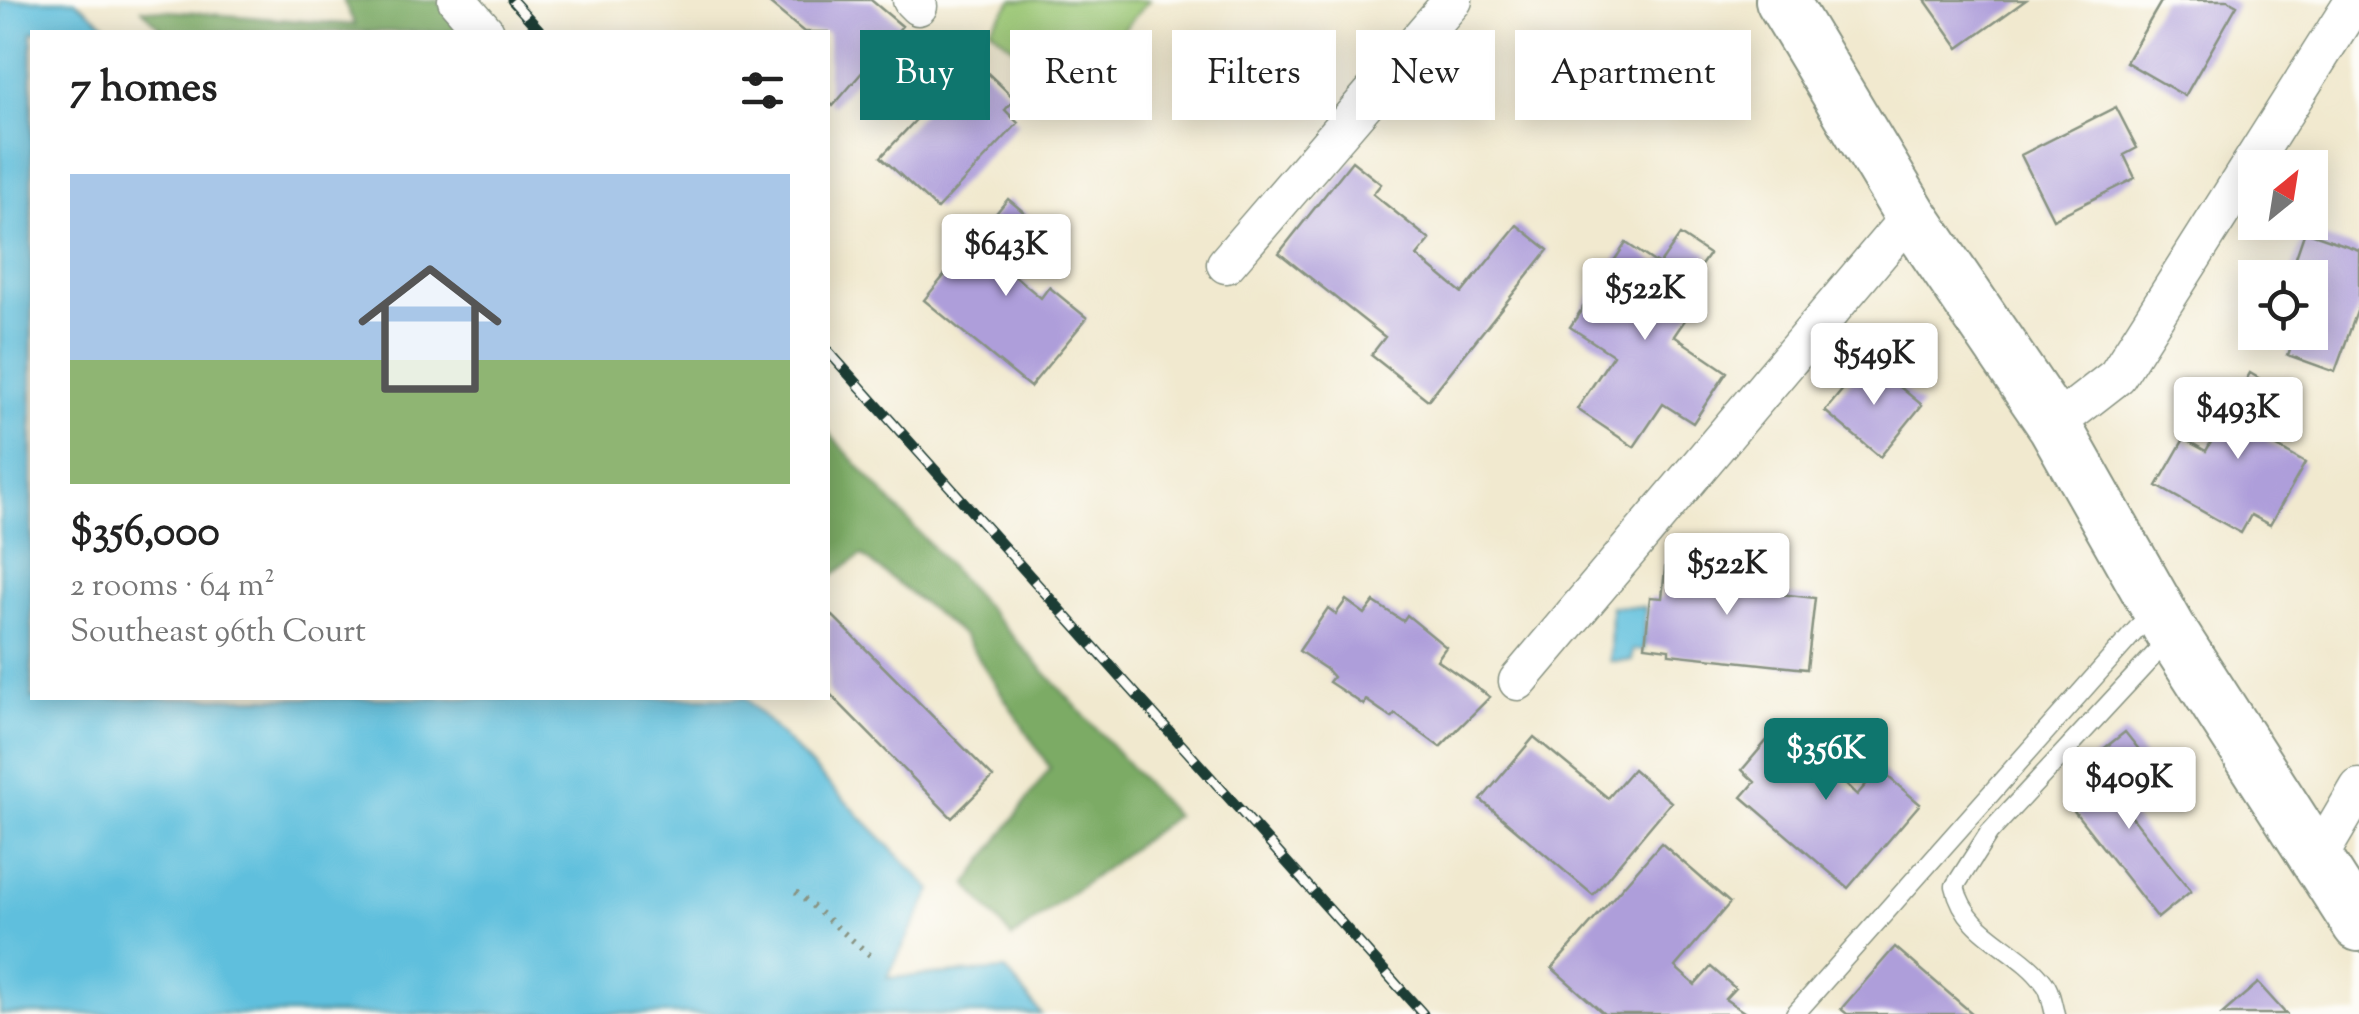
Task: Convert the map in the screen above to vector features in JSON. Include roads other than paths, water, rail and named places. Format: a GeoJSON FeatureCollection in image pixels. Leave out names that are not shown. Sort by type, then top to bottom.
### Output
{"type":"FeatureCollection","features":[{"type":"Feature","properties":{"kind":"street"},"geometry":{"type":"LineString","coordinates":[[456,0],[482,30]]}},
{"type":"Feature","properties":{"kind":"street"},"geometry":{"type":"LineString","coordinates":[[1226,264],[1453,0]]}},
{"type":"Feature","properties":{"kind":"street"},"geometry":{"type":"LineString","coordinates":[[1782,0],[1911,215],[2054,426],[2165,621],[2315,863],[2359,925]]}},
{"type":"Feature","properties":{"kind":"street"},"geometry":{"type":"LineString","coordinates":[[2054,426],[2117,376],[2355,0]]}},
{"type":"Feature","properties":{"kind":"street"},"geometry":{"type":"LineString","coordinates":[[1518,681],[1911,215]]}},
{"type":"Feature","properties":{"kind":"street"},"geometry":{"type":"LineString","coordinates":[[2315,863],[2359,788]]}},
{"type":"Feature","properties":{"kind":"lane"},"geometry":{"type":"LineString","coordinates":[[1795,1014],[2165,621]]}},
{"type":"Feature","properties":{"kind":"lane"},"geometry":{"type":"LineString","coordinates":[[2055,1014],[2046,984],[1974,924],[1959,904],[1955,886],[1990,833],[2165,621]]}},
{"type":"Feature","properties":{"kind":"water"},"geometry":{"type":"Polygon","coordinates":[[[0,0],[75,0],[112,30],[30,30],[30,700],[747,700],[932,890],[887,978],[1006,970],[1041,1014],[0,1014],[0,0]]]}},
{"type":"Feature","properties":{"kind":"water"},"geometry":{"type":"Polygon","coordinates":[[[1611,606],[1645,607],[1644,650],[1633,650],[1632,661],[1610,661],[1611,606]]]}},
{"type":"Feature","properties":{"kind":"railway"},"geometry":{"type":"LineString","coordinates":[[512,0],[539,30]]}},
{"type":"Feature","properties":{"kind":"railway"},"geometry":{"type":"LineString","coordinates":[[830,353],[1423,1014]]}}]}
